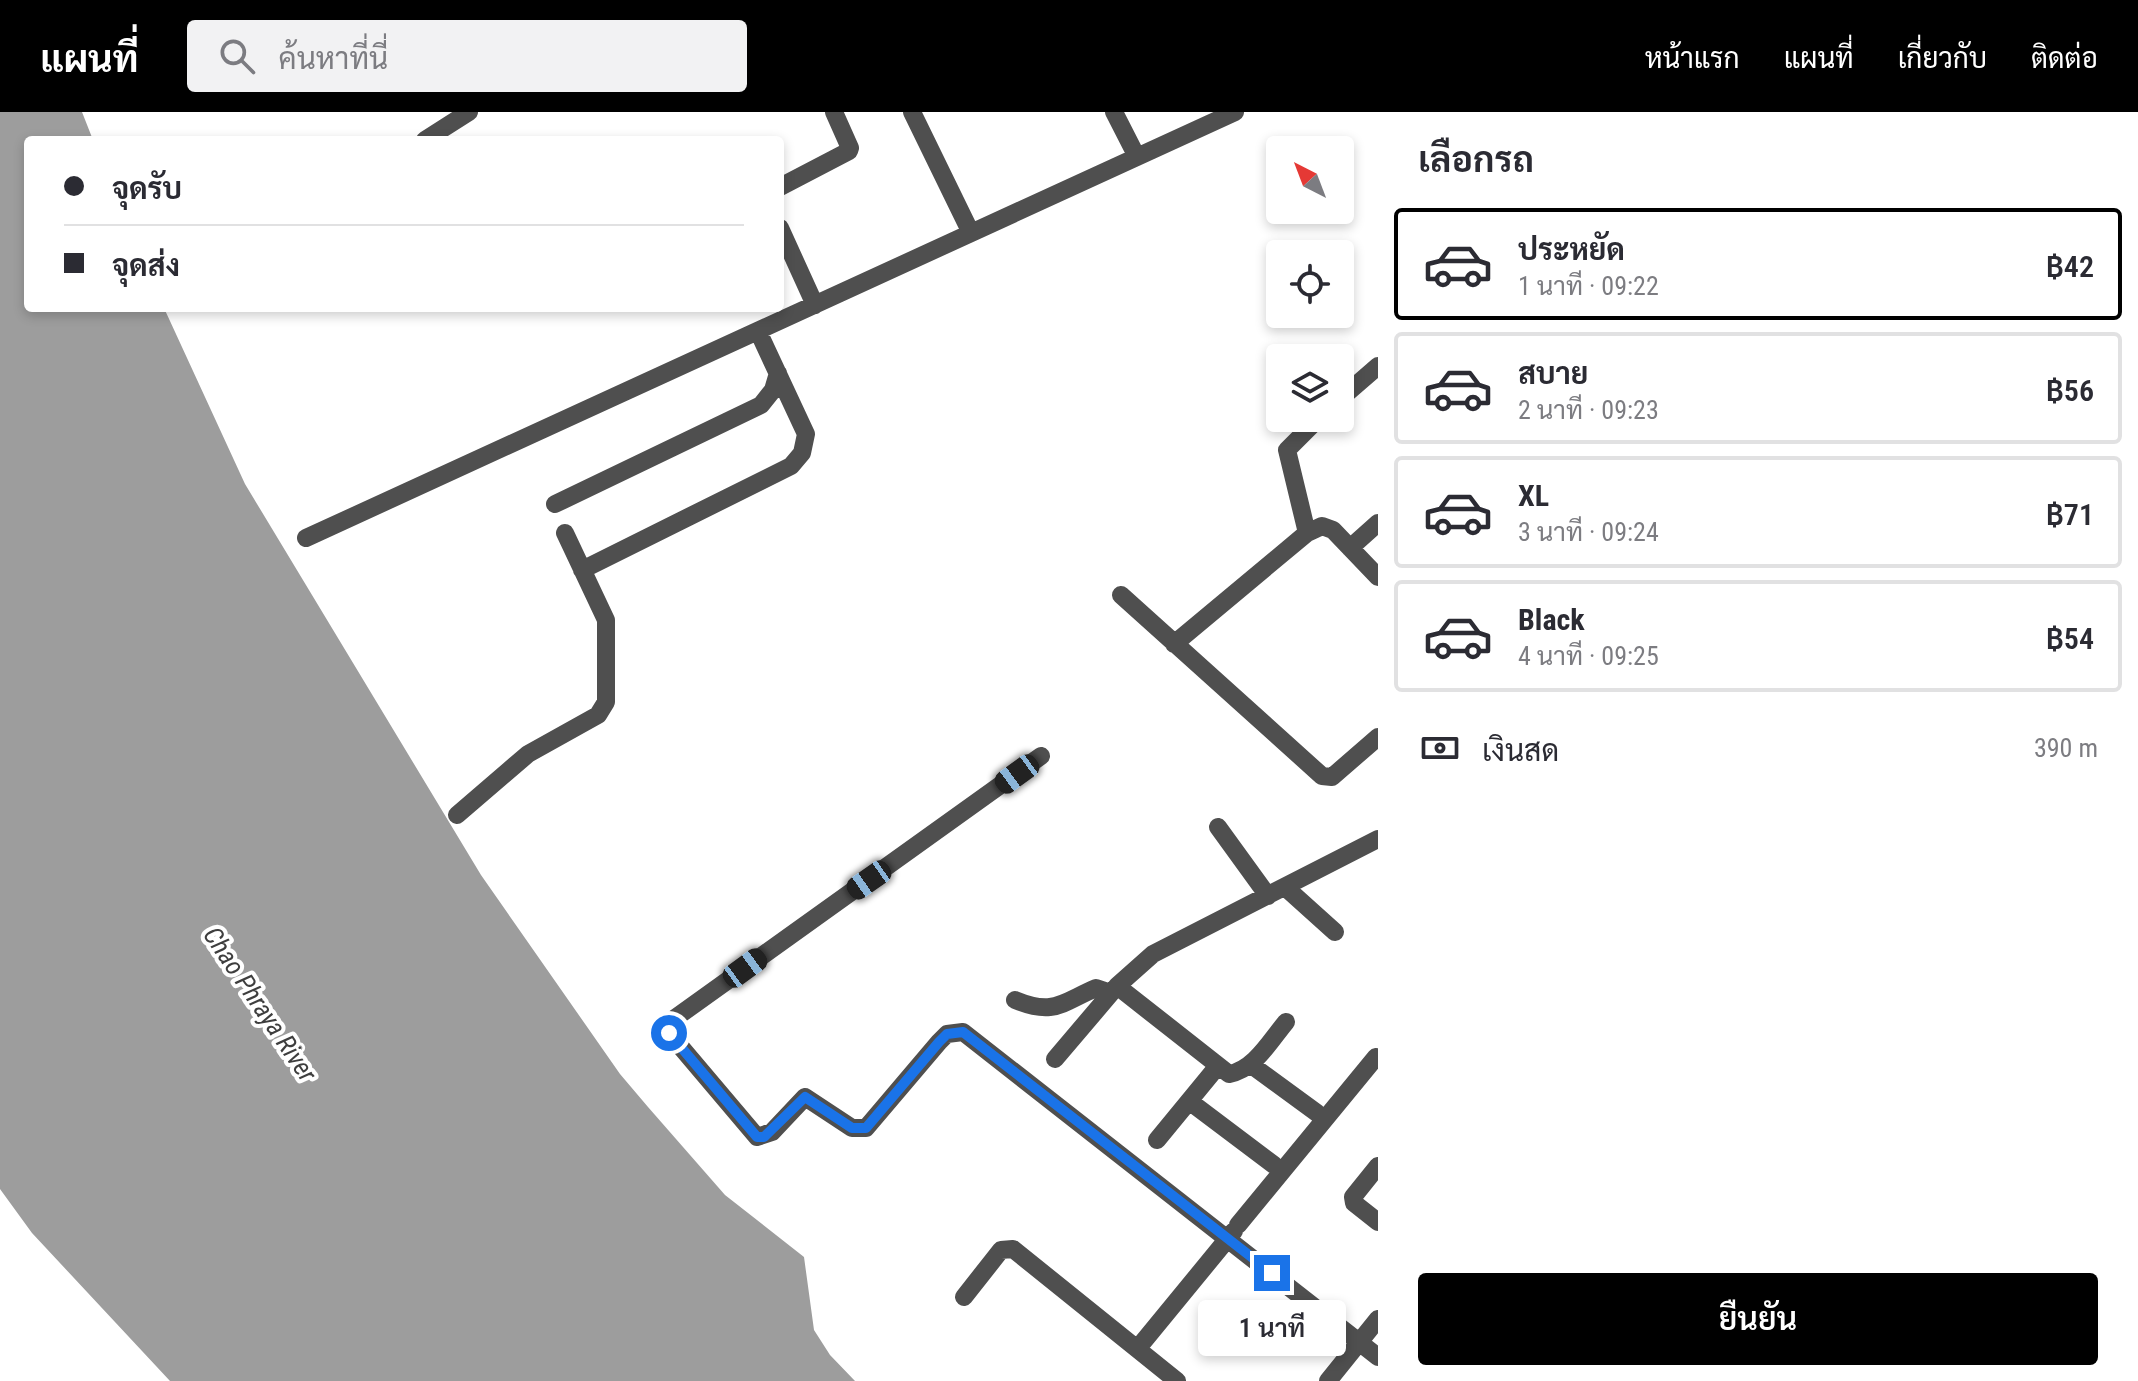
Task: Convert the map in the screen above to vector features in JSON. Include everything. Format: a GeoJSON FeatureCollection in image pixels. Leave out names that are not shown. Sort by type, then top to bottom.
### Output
{"type":"FeatureCollection","features":[{"type":"Feature","properties":{"kind":"lane"},"geometry":{"type":"LineString","coordinates":[[431,136],[469,112]]}},
{"type":"Feature","properties":{"kind":"lane"},"geometry":{"type":"LineString","coordinates":[[784,185],[849,151],[834,112]]}},
{"type":"Feature","properties":{"kind":"lane"},"geometry":{"type":"LineString","coordinates":[[912,112],[971,233]]}},
{"type":"Feature","properties":{"kind":"lane"},"geometry":{"type":"LineString","coordinates":[[1114,112],[1137,157]]}},
{"type":"Feature","properties":{"kind":"lane"},"geometry":{"type":"LineString","coordinates":[[306,538],[1235,112]]}},
{"type":"Feature","properties":{"kind":"lane"},"geometry":{"type":"LineString","coordinates":[[784,237],[815,305]]}},
{"type":"Feature","properties":{"kind":"lane"},"geometry":{"type":"LineString","coordinates":[[582,570],[791,466],[802,453],[806,434],[758,331]]}},
{"type":"Feature","properties":{"kind":"lane"},"geometry":{"type":"LineString","coordinates":[[1354,387],[1378,366]]}},
{"type":"Feature","properties":{"kind":"lane"},"geometry":{"type":"LineString","coordinates":[[555,504],[761,405],[773,390],[778,373]]}},
{"type":"Feature","properties":{"kind":"lane"},"geometry":{"type":"LineString","coordinates":[[1305,432],[1287,450],[1307,533]]}},
{"type":"Feature","properties":{"kind":"lane"},"geometry":{"type":"LineString","coordinates":[[1350,548],[1378,523]]}},
{"type":"Feature","properties":{"kind":"lane"},"geometry":{"type":"LineString","coordinates":[[1174,644],[1307,533],[1322,526],[1333,530],[1378,577]]}},
{"type":"Feature","properties":{"kind":"lane"},"geometry":{"type":"LineString","coordinates":[[457,815],[528,754],[598,715],[606,702],[606,620],[565,533]]}},
{"type":"Feature","properties":{"kind":"lane"},"geometry":{"type":"LineString","coordinates":[[1121,595],[1322,776],[1332,777],[1378,737]]}},
{"type":"Feature","properties":{"kind":"lane"},"geometry":{"type":"LineString","coordinates":[[1041,756],[671,1021],[669,1033],[757,1137],[764,1137],[805,1097],[852,1128],[866,1128],[947,1034],[963,1032],[1233,1232],[1378,1357]]}},
{"type":"Feature","properties":{"kind":"lane"},"geometry":{"type":"LineString","coordinates":[[1218,827],[1277,892],[1335,932]]}},
{"type":"Feature","properties":{"kind":"lane"},"geometry":{"type":"LineString","coordinates":[[1055,1059],[1114,990],[1153,954],[1378,839]]}},
{"type":"Feature","properties":{"kind":"lane"},"geometry":{"type":"LineString","coordinates":[[1015,1000],[1039,1009],[1052,1009],[1096,988],[1114,990],[1229,1074],[1250,1064],[1286,1022]]}},
{"type":"Feature","properties":{"kind":"lane"},"geometry":{"type":"LineString","coordinates":[[1250,1064],[1322,1117]]}},
{"type":"Feature","properties":{"kind":"lane"},"geometry":{"type":"LineString","coordinates":[[1157,1140],[1217,1067]]}},
{"type":"Feature","properties":{"kind":"lane"},"geometry":{"type":"LineString","coordinates":[[1138,1348],[1322,1117],[1373,1068]]}},
{"type":"Feature","properties":{"kind":"lane"},"geometry":{"type":"LineString","coordinates":[[1189,1101],[1280,1169]]}},
{"type":"Feature","properties":{"kind":"lane"},"geometry":{"type":"LineString","coordinates":[[1378,1166],[1353,1197],[1354,1203],[1378,1222]]}},
{"type":"Feature","properties":{"kind":"lane"},"geometry":{"type":"LineString","coordinates":[[964,1297],[1001,1250],[1013,1249],[1177,1381]]}},
{"type":"Feature","properties":{"kind":"lane"},"geometry":{"type":"LineString","coordinates":[[1328,1381],[1378,1319]]}},
{"type":"Feature","properties":{"kind":"water","name":"Chao Phraya River"},"geometry":{"type":"Polygon","coordinates":[[[0,112],[82,112],[91,136],[24,136],[24,312],[166,312],[245,484],[481,875],[620,1074],[725,1195],[804,1257],[814,1330],[830,1355],[855,1381],[170,1381],[32,1233],[0,1189],[0,112]]]}},
{"type":"Feature","properties":{"kind":"route"},"geometry":{"type":"LineString","coordinates":[[669,1033],[757,1137],[764,1137],[805,1097],[852,1128],[866,1128],[947,1034],[963,1032],[1272,1273]]}}]}
